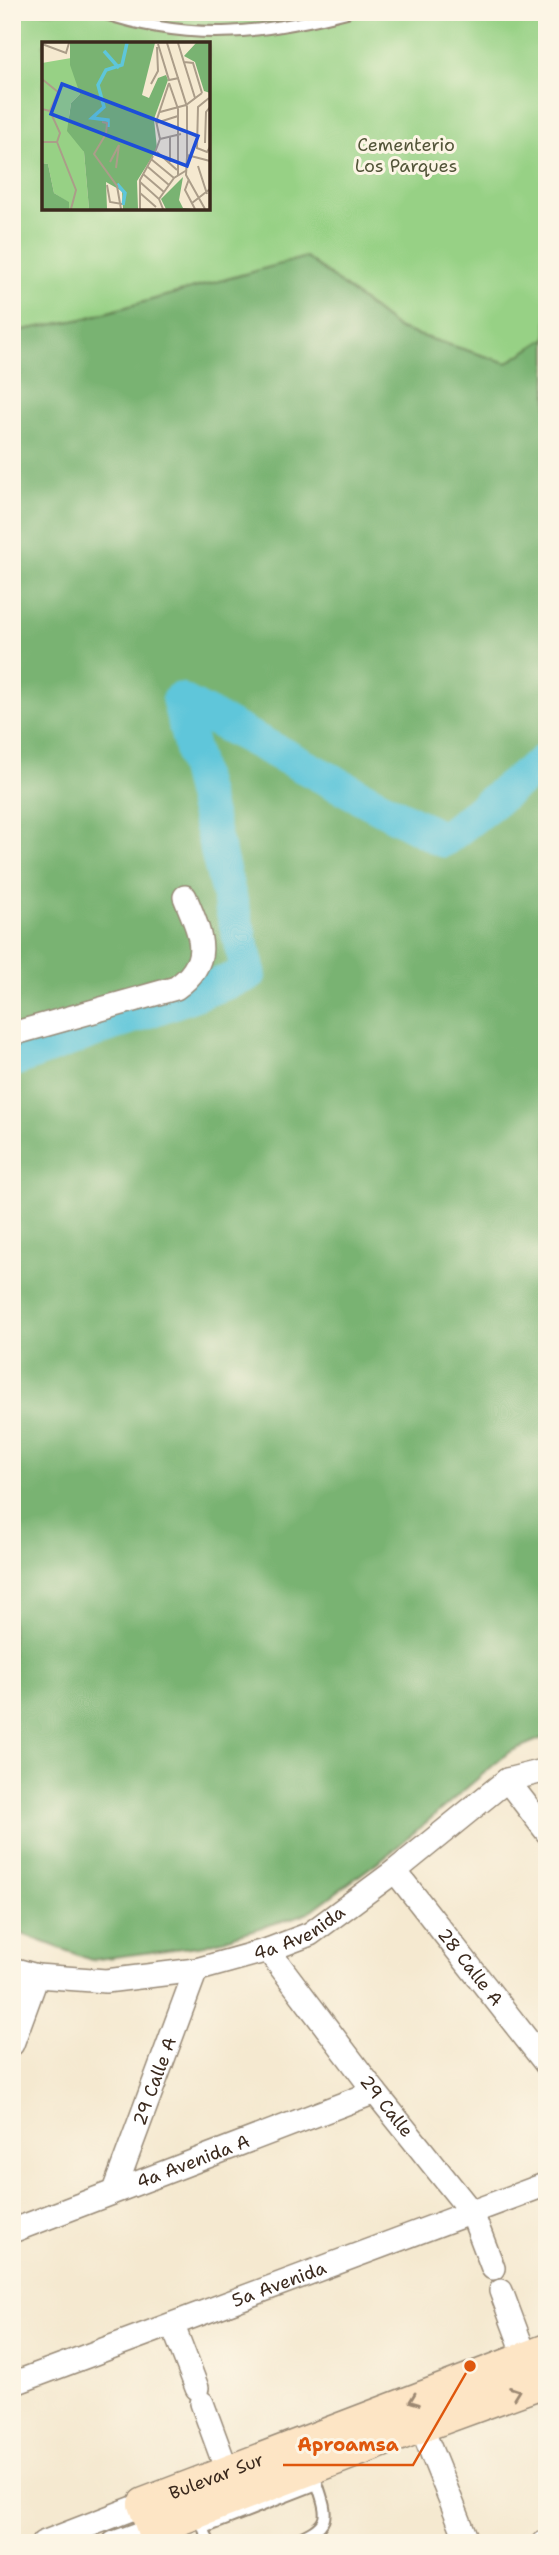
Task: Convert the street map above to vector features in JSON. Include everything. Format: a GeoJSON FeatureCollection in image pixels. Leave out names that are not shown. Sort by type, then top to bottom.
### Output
{"type":"FeatureCollection","features":[{"type":"Feature","properties":{"kind":"main road","name":"Bulevar Sur"},"geometry":{"type":"LineString","coordinates":[[174,2521],[314,2476],[421,2426],[540,2363]]}},
{"type":"Feature","properties":{"kind":"main road","name":"Bulevar Sur"},"geometry":{"type":"LineString","coordinates":[[174,2521],[228,2471],[540,2363]]}},
{"type":"Feature","properties":{"kind":"street"},"geometry":{"type":"LineString","coordinates":[[12,1034],[176,988],[191,977],[200,958],[201,935],[186,897]]}},
{"type":"Feature","properties":{"kind":"street","name":"4a Avenida"},"geometry":{"type":"LineString","coordinates":[[12,1969],[37,1976],[106,1981],[196,1970],[268,1950],[310,1934],[395,1871],[507,1780],[543,1771]]}},
{"type":"Feature","properties":{"kind":"street"},"geometry":{"type":"LineString","coordinates":[[507,1780],[547,1832]]}},
{"type":"Feature","properties":{"kind":"street","name":"28 Calle A"},"geometry":{"type":"LineString","coordinates":[[395,1871],[547,2065]]}},
{"type":"Feature","properties":{"kind":"street","name":"29 Calle"},"geometry":{"type":"LineString","coordinates":[[268,1950],[375,2092],[472,2213],[493,2269]]}},
{"type":"Feature","properties":{"kind":"street","name":"29 Calle A"},"geometry":{"type":"LineString","coordinates":[[114,2192],[196,1970]]}},
{"type":"Feature","properties":{"kind":"street"},"geometry":{"type":"LineString","coordinates":[[12,2044],[37,1976]]}},
{"type":"Feature","properties":{"kind":"street","name":"4a Avenida A"},"geometry":{"type":"LineString","coordinates":[[12,2231],[375,2092]]}},
{"type":"Feature","properties":{"kind":"street","name":"5a Avenida"},"geometry":{"type":"LineString","coordinates":[[12,2384],[547,2184]]}},
{"type":"Feature","properties":{"kind":"street"},"geometry":{"type":"LineString","coordinates":[[501,2291],[540,2363]]}},
{"type":"Feature","properties":{"kind":"street"},"geometry":{"type":"LineString","coordinates":[[173,2326],[228,2471]]}},
{"type":"Feature","properties":{"kind":"street"},"geometry":{"type":"LineString","coordinates":[[421,2426],[468,2543]]}},
{"type":"Feature","properties":{"kind":"street","name":"Bulevar Sur"},"geometry":{"type":"LineString","coordinates":[[44,2543],[174,2521]]}},
{"type":"Feature","properties":{"kind":"street","name":"Bulevar Sur"},"geometry":{"type":"LineString","coordinates":[[114,2543],[174,2521]]}},
{"type":"Feature","properties":{"kind":"lane"},"geometry":{"type":"LineString","coordinates":[[100,12],[138,25],[181,32],[225,33],[324,18],[346,12]]}},
{"type":"Feature","properties":{"kind":"lane"},"geometry":{"type":"LineString","coordinates":[[289,2543],[319,2529],[324,2520],[322,2499],[314,2476]]}},
{"type":"Feature","properties":{"kind":"lane"},"geometry":{"type":"LineString","coordinates":[[174,2521],[209,2543]]}},
{"type":"Feature","properties":{"kind":"green space","name":"Cementerio Los Parques"},"geometry":{"type":"Polygon","coordinates":[[[12,12],[547,12],[547,338],[507,363],[399,329],[306,257],[83,319],[12,332],[12,12]]]}},
{"type":"Feature","properties":{"kind":"green space"},"geometry":{"type":"Polygon","coordinates":[[[306,257],[399,329],[507,363],[547,338],[547,1736],[509,1752],[391,1852],[308,1913],[205,1945],[91,1960],[12,1930],[12,332],[83,319],[306,257]]]}},
{"type":"Feature","properties":{"kind":"waterway"},"geometry":{"type":"LineString","coordinates":[[12,1060],[249,974],[179,700],[443,840],[547,759]]}},
{"type":"Feature","properties":{"kind":"place","name":"Aproamsa"},"geometry":{"type":"Point","coordinates":[470,2366]}}]}
